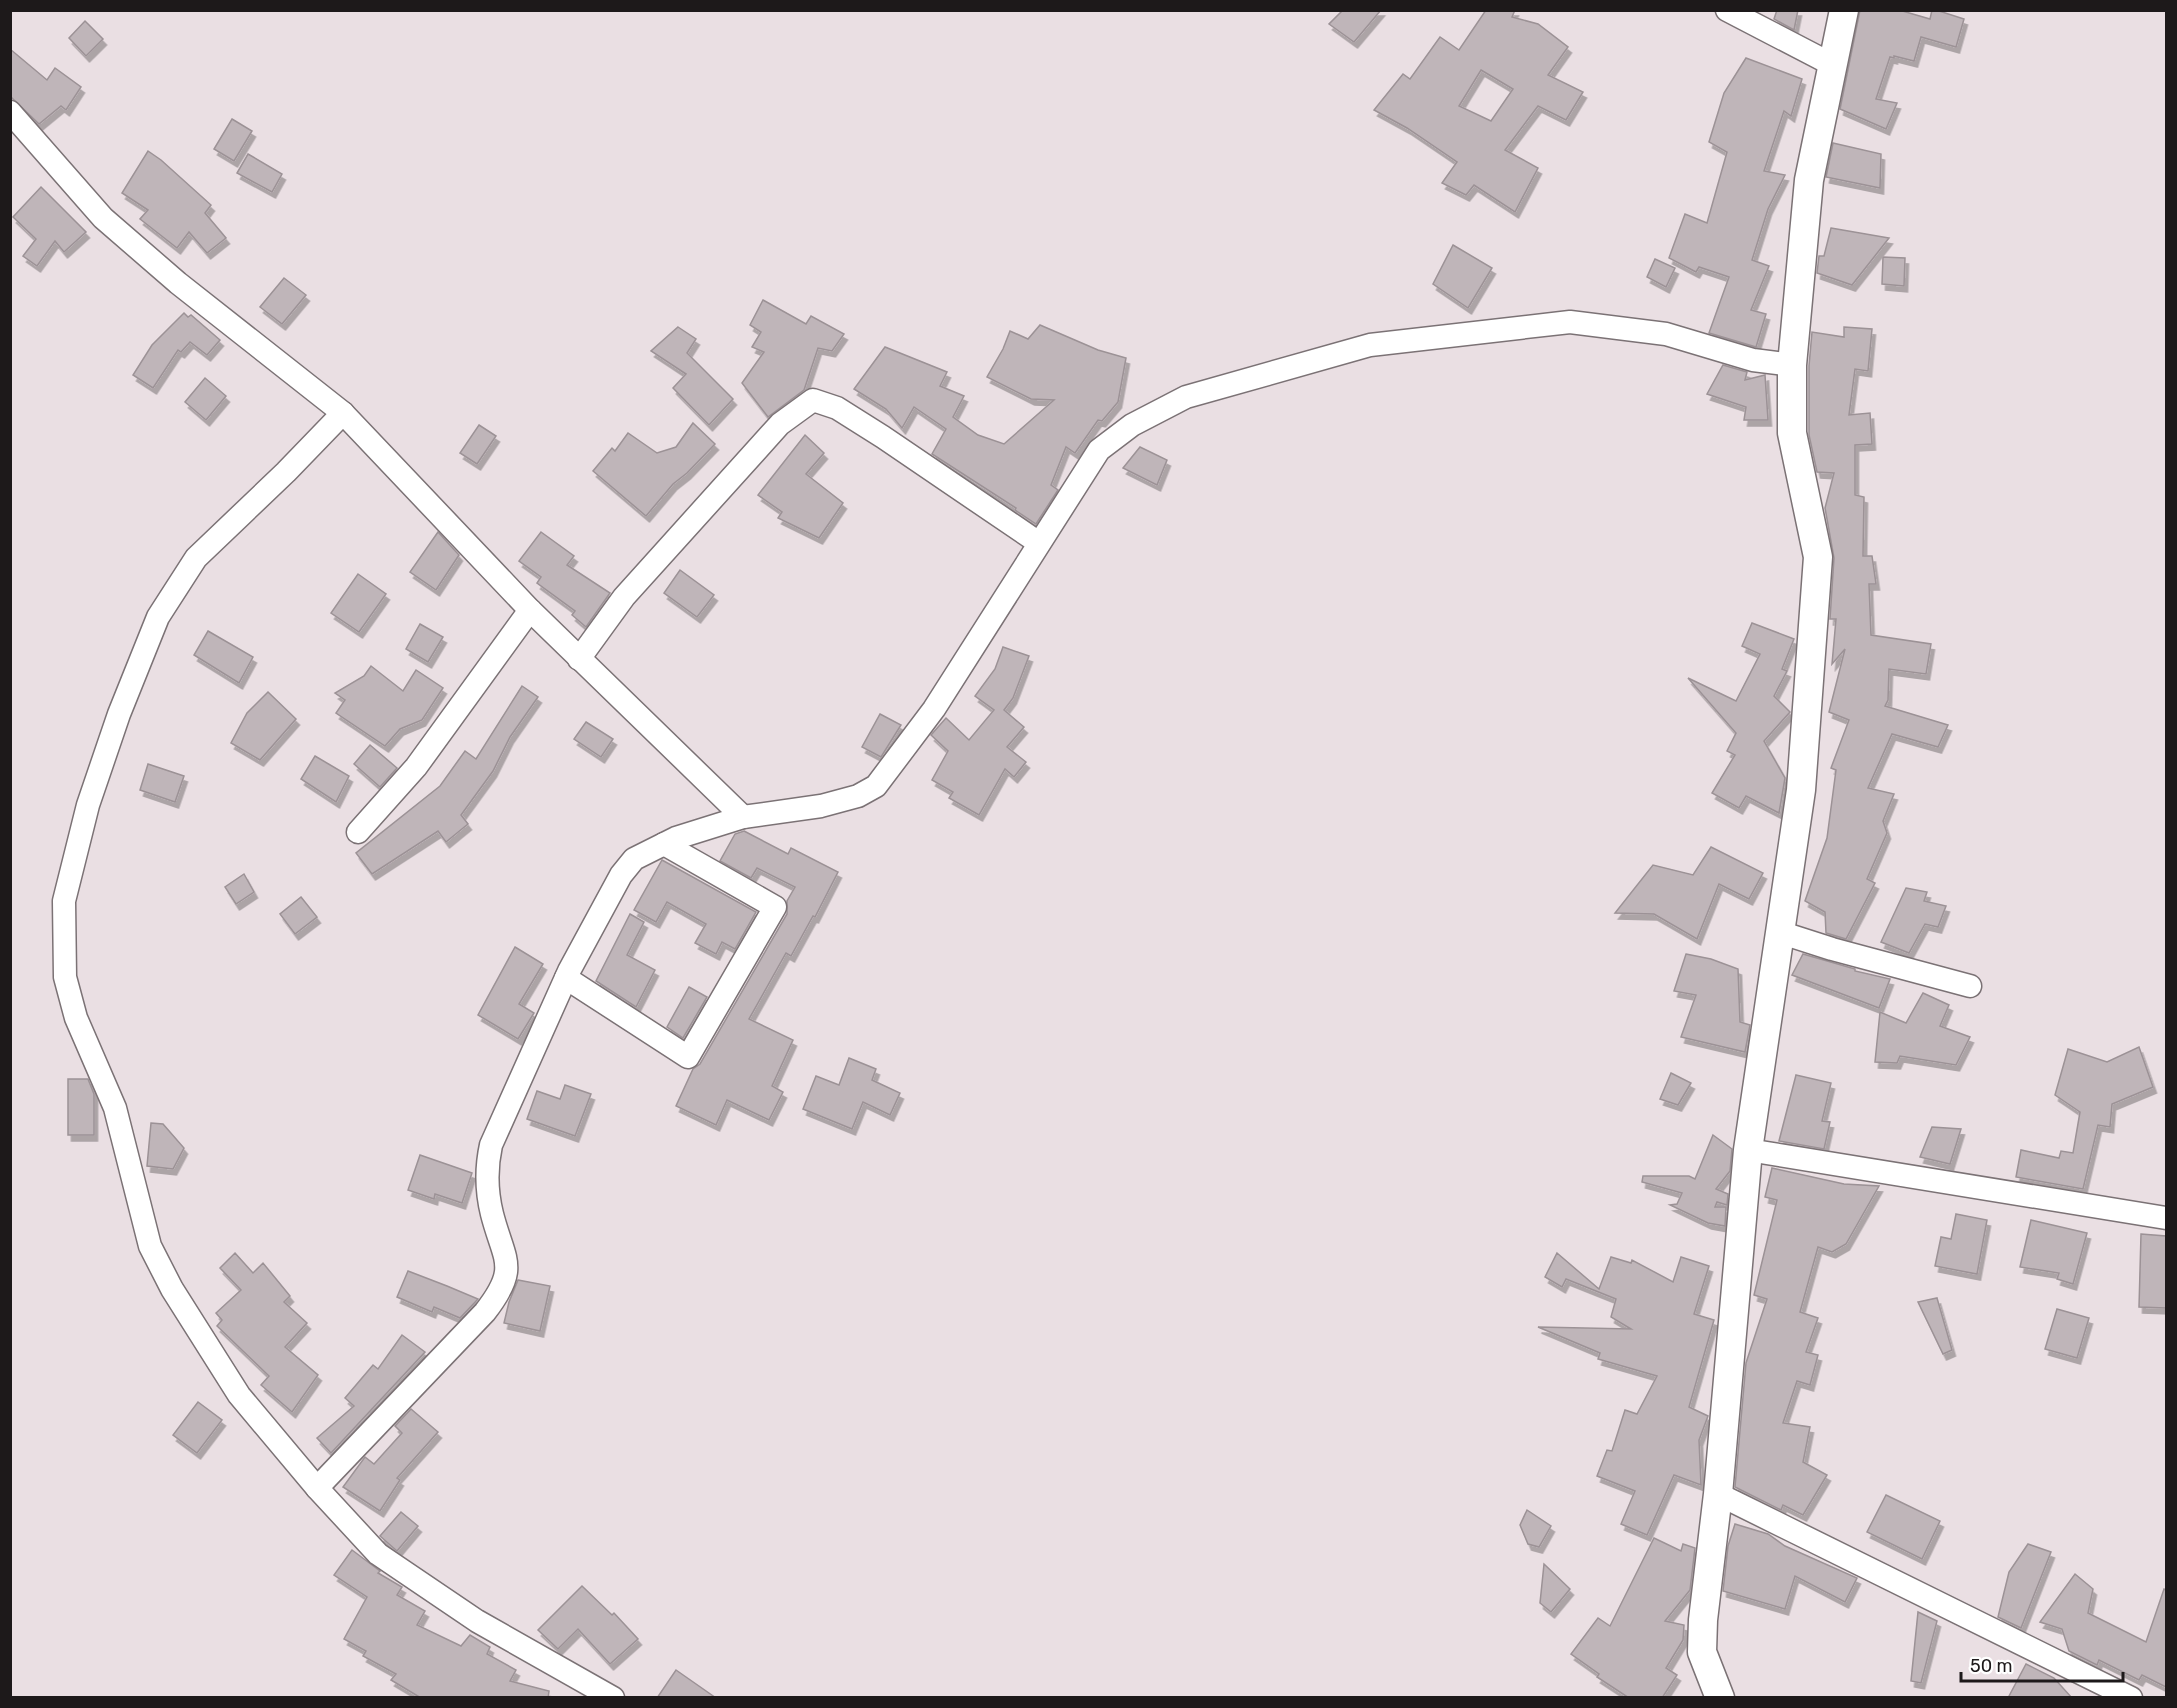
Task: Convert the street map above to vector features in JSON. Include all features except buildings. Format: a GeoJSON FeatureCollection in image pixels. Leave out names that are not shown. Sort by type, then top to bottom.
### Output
{"type":"FeatureCollection","features":[{"type":"Feature","properties":{"kind":"street"},"geometry":{"type":"LineString","coordinates":[[1726,10],[1833,65]]}},
{"type":"Feature","properties":{"kind":"street"},"geometry":{"type":"LineString","coordinates":[[1720,1698],[1702,1652],[1703,1620],[1718,1494],[1748,1150],[1801,790],[1818,557],[1792,433],[1791,365],[1809,180],[1844,10]]}},
{"type":"Feature","properties":{"kind":"street"},"geometry":{"type":"LineString","coordinates":[[10,112],[103,218],[178,283],[343,413],[530,610],[743,817]]}},
{"type":"Feature","properties":{"kind":"street"},"geometry":{"type":"LineString","coordinates":[[317,1488],[485,1312],[504,1283],[506,1253],[492,1214],[487,1166],[491,1145],[566,978],[621,875],[634,859],[676,838],[743,817],[821,806],[858,796],[876,786],[934,709],[1100,450],[1132,425],[1186,397],[1370,345],[1570,322],[1666,334],[1753,360],[1791,365]]}},
{"type":"Feature","properties":{"kind":"street"},"geometry":{"type":"LineString","coordinates":[[579,659],[624,597],[780,423],[813,400],[837,408],[883,437],[1039,543]]}},
{"type":"Feature","properties":{"kind":"street"},"geometry":{"type":"LineString","coordinates":[[343,413],[286,472],[196,558],[158,617],[119,714],[88,805],[64,901],[65,977],[76,1018],[115,1108],[150,1246],[172,1289],[239,1395],[317,1488],[378,1554],[401,1572],[477,1621],[613,1698]]}},
{"type":"Feature","properties":{"kind":"street"},"geometry":{"type":"LineString","coordinates":[[358,832],[416,767],[530,610]]}},
{"type":"Feature","properties":{"kind":"street"},"geometry":{"type":"LineString","coordinates":[[566,978],[688,1057],[775,907],[664,844]]}},
{"type":"Feature","properties":{"kind":"street"},"geometry":{"type":"LineString","coordinates":[[1779,933],[1970,986]]}},
{"type":"Feature","properties":{"kind":"street"},"geometry":{"type":"LineString","coordinates":[[1748,1150],[2166,1218]]}},
{"type":"Feature","properties":{"kind":"street"},"geometry":{"type":"LineString","coordinates":[[1718,1494],[2131,1698]]}}]}
